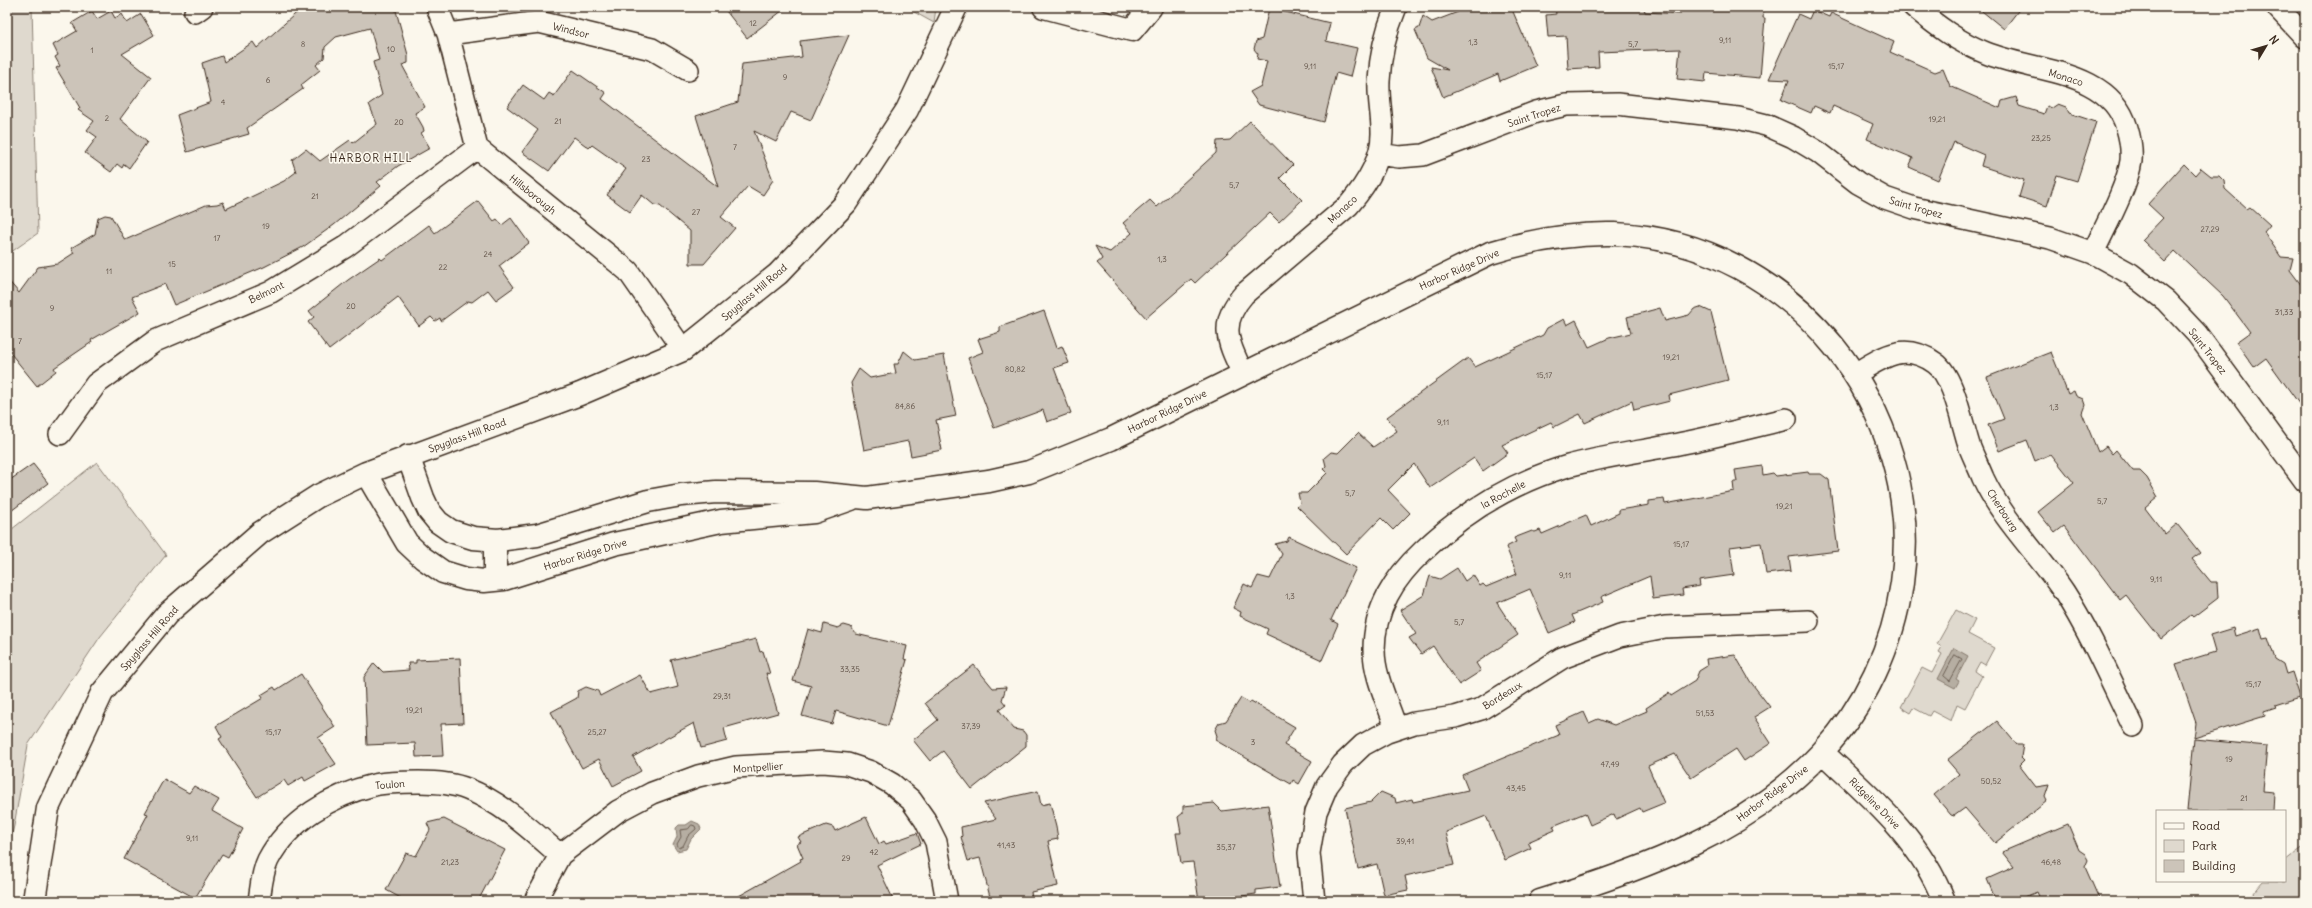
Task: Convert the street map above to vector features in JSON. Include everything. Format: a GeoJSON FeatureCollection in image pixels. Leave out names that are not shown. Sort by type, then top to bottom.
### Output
{"type":"FeatureCollection","features":[{"type":"Feature","properties":{"kind":"street"},"geometry":{"type":"LineString","coordinates":[[437,7],[448,34],[477,148]]}},
{"type":"Feature","properties":{"kind":"street","name":"Spyglass Hill Road"},"geometry":{"type":"LineString","coordinates":[[34,901],[48,808],[102,693],[168,614],[260,533],[318,496],[366,473],[408,456],[580,394],[683,350],[778,274],[846,203],[907,110],[956,7]]}},
{"type":"Feature","properties":{"kind":"street"},"geometry":{"type":"LineString","coordinates":[[1044,7],[1132,30],[1151,7]]}},
{"type":"Feature","properties":{"kind":"street","name":"Monaco"},"geometry":{"type":"LineString","coordinates":[[1243,374],[1229,344],[1227,332],[1229,317],[1234,306],[1244,294],[1349,205],[1363,189],[1379,154],[1382,132],[1379,83],[1381,55],[1388,28],[1396,7]]}},
{"type":"Feature","properties":{"kind":"street","name":"Monaco"},"geometry":{"type":"LineString","coordinates":[[1914,7],[1941,29],[1963,43],[1988,54],[2084,81],[2101,91],[2115,105],[2125,122],[2131,141],[2131,160],[2128,176],[2093,254]]}},
{"type":"Feature","properties":{"kind":"street"},"geometry":{"type":"LineString","coordinates":[[2277,7],[2305,37]]}},
{"type":"Feature","properties":{"kind":"street","name":"Windsor"},"geometry":{"type":"LineString","coordinates":[[448,34],[539,22],[652,50],[688,70]]}},
{"type":"Feature","properties":{"kind":"street","name":"Saint Tropez"},"geometry":{"type":"LineString","coordinates":[[1379,154],[1399,157],[1423,155],[1536,112],[1566,105],[1617,104],[1738,118],[1766,125],[1793,137],[1818,152],[1858,183],[1885,198],[1914,208],[2050,238],[2093,254],[2131,274],[2166,301],[2197,334],[2305,481]]}},
{"type":"Feature","properties":{"kind":"street","name":"Hillsborough"},"geometry":{"type":"LineString","coordinates":[[477,148],[628,271],[683,350]]}},
{"type":"Feature","properties":{"kind":"street","name":"Belmont"},"geometry":{"type":"LineString","coordinates":[[60,434],[96,384],[155,341],[271,292],[345,246],[477,148]]}},
{"type":"Feature","properties":{"kind":"street","name":"Harbor Ridge Drive"},"geometry":{"type":"LineString","coordinates":[[408,456],[423,498],[429,511],[438,522],[450,531],[473,538],[495,540],[537,535],[648,501],[681,495],[716,492],[814,493],[853,498],[867,498],[989,481],[1029,472],[1111,439],[1490,253],[1521,243],[1553,237],[1592,234],[1618,234],[1666,242],[1698,251],[1728,263],[1768,286],[1796,306],[1830,340],[1856,374],[1881,423],[1897,470],[1903,501],[1905,534],[1904,566],[1895,617],[1881,660],[1867,690],[1850,717],[1822,752],[1795,777],[1750,811],[1702,840],[1650,864],[1540,901]]}},
{"type":"Feature","properties":{"kind":"street","name":"Cherbourg"},"geometry":{"type":"LineString","coordinates":[[1856,374],[1883,356],[1895,352],[1910,352],[1930,360],[1946,375],[1971,449],[1984,481],[2001,511],[2063,590],[2083,622],[2133,726]]}},
{"type":"Feature","properties":{"kind":"street","name":"la Rochelle"},"geometry":{"type":"LineString","coordinates":[[1396,728],[1378,675],[1374,651],[1376,627],[1382,604],[1394,583],[1413,560],[1440,535],[1469,512],[1500,494],[1534,478],[1561,469],[1696,441],[1786,419]]}},
{"type":"Feature","properties":{"kind":"street","name":"Harbor Ridge Drive"},"geometry":{"type":"LineString","coordinates":[[366,473],[407,543],[423,558],[443,572],[466,579],[504,579],[614,544],[721,521],[814,512],[853,498]]}},
{"type":"Feature","properties":{"kind":"street"},"geometry":{"type":"LineString","coordinates":[[495,540],[495,580]]}},
{"type":"Feature","properties":{"kind":"street","name":"Bordeaux"},"geometry":{"type":"LineString","coordinates":[[1314,901],[1309,853],[1311,832],[1316,812],[1327,786],[1343,764],[1363,745],[1396,728],[1414,723],[1455,717],[1481,709],[1562,658],[1620,636],[1666,627],[1808,621]]}},
{"type":"Feature","properties":{"kind":"street","name":"Ridgeline Drive"},"geometry":{"type":"LineString","coordinates":[[1822,752],[1891,816],[1913,843],[1937,882],[1944,901]]}},
{"type":"Feature","properties":{"kind":"street","name":"Montpellier"},"geometry":{"type":"LineString","coordinates":[[535,901],[560,856],[618,811],[652,793],[698,776],[736,767],[823,762],[847,764],[871,772],[892,784],[910,800],[925,820],[936,842],[947,901]]}},
{"type":"Feature","properties":{"kind":"street","name":"Toulon"},"geometry":{"type":"LineString","coordinates":[[259,901],[267,861],[280,841],[300,821],[345,794],[375,785],[434,782],[466,789],[492,802],[519,820],[560,856]]}},
{"type":"Feature","properties":{"kind":"green space"},"geometry":{"type":"Polygon","coordinates":[[[7,7],[32,7],[38,233],[7,255],[7,7]]]}},
{"type":"Feature","properties":{"kind":"green space"},"geometry":{"type":"Polygon","coordinates":[[[905,7],[936,7],[934,23],[905,7]]]}},
{"type":"Feature","properties":{"kind":"green space"},"geometry":{"type":"Polygon","coordinates":[[[97,462],[166,555],[100,637],[28,745],[14,826],[7,853],[7,533],[97,462]]]}},
{"type":"Feature","properties":{"kind":"green space"},"geometry":{"type":"Polygon","coordinates":[[[1956,610],[1975,620],[1968,634],[1994,648],[1985,665],[1980,662],[1975,671],[1982,676],[1965,708],[1957,704],[1951,721],[1932,711],[1929,716],[1914,708],[1911,713],[1901,707],[1922,668],[1932,673],[1942,654],[1939,652],[1942,647],[1937,644],[1956,610]]]}},
{"type":"Feature","properties":{"kind":"green space"},"geometry":{"type":"Polygon","coordinates":[[[2305,846],[2305,901],[2246,901],[2262,882],[2286,882],[2286,860],[2305,846]]]}},
{"type":"Feature","properties":{"kind":"water"},"geometry":{"type":"Polygon","coordinates":[[[1954,648],[1968,656],[1956,679],[1959,681],[1955,688],[1938,679],[1954,648]]]}},
{"type":"Feature","properties":{"kind":"water"},"geometry":{"type":"Polygon","coordinates":[[[692,821],[699,824],[701,829],[691,839],[686,849],[677,851],[673,845],[677,837],[676,828],[679,825],[686,825],[692,821]]]}},
{"type":"Feature","properties":{"kind":"building"},"geometry":{"type":"Polygon","coordinates":[[[303,7],[395,7],[408,55],[408,63],[402,65],[425,107],[415,113],[423,127],[424,131],[421,133],[430,148],[398,166],[377,182],[381,186],[334,225],[303,247],[264,267],[174,305],[165,284],[132,297],[140,312],[91,340],[92,342],[54,368],[56,371],[37,386],[7,349],[7,279],[19,293],[38,267],[57,264],[74,253],[71,248],[95,234],[98,218],[105,215],[111,216],[125,240],[206,205],[223,202],[226,209],[284,181],[296,172],[292,160],[306,149],[320,161],[350,140],[353,143],[377,124],[369,104],[382,95],[373,62],[379,60],[370,28],[336,37],[325,47],[324,58],[316,65],[320,70],[301,85],[303,89],[247,128],[249,134],[187,152],[177,115],[211,102],[202,63],[222,56],[224,62],[253,42],[257,48],[303,7]]]}},
{"type":"Feature","properties":{"kind":"building"},"geometry":{"type":"Polygon","coordinates":[[[723,7],[787,7],[747,38],[723,7]]]}},
{"type":"Feature","properties":{"kind":"building"},"geometry":{"type":"Polygon","coordinates":[[[1456,7],[1511,7],[1536,66],[1500,81],[1498,74],[1443,97],[1431,67],[1448,70],[1427,58],[1415,30],[1419,28],[1423,16],[1432,22],[1458,12],[1456,7]]]}},
{"type":"Feature","properties":{"kind":"building"},"geometry":{"type":"Polygon","coordinates":[[[1555,7],[1644,7],[1645,12],[1680,14],[1680,7],[1764,7],[1763,18],[1765,18],[1760,78],[1706,73],[1705,82],[1677,79],[1680,49],[1598,52],[1599,67],[1568,69],[1566,36],[1548,37],[1546,15],[1556,14],[1555,7]]]}},
{"type":"Feature","properties":{"kind":"building"},"geometry":{"type":"Polygon","coordinates":[[[1977,7],[2021,7],[2004,29],[1977,7]]]}},
{"type":"Feature","properties":{"kind":"building"},"geometry":{"type":"Polygon","coordinates":[[[1269,8],[1330,23],[1326,41],[1357,48],[1350,77],[1336,73],[1324,122],[1259,105],[1250,92],[1261,86],[1267,61],[1257,59],[1258,54],[1254,49],[1256,41],[1262,39],[1269,8]]]}},
{"type":"Feature","properties":{"kind":"building"},"geometry":{"type":"Polygon","coordinates":[[[1813,10],[1829,17],[1831,13],[1894,42],[1890,52],[1935,72],[1943,69],[1950,86],[2000,108],[2002,101],[2016,97],[2019,106],[2044,114],[2047,106],[2052,108],[2058,104],[2066,107],[2069,113],[2096,122],[2077,181],[2057,175],[2047,206],[2019,197],[2024,180],[1981,166],[1984,155],[1954,142],[1938,180],[1909,167],[1913,158],[1867,139],[1873,124],[1833,106],[1830,113],[1814,106],[1811,113],[1781,100],[1789,80],[1769,79],[1798,14],[1809,19],[1813,10]]]}},
{"type":"Feature","properties":{"kind":"building"},"geometry":{"type":"Polygon","coordinates":[[[92,11],[97,19],[111,11],[115,18],[122,14],[127,23],[141,14],[154,35],[122,54],[151,77],[120,119],[147,142],[129,168],[124,164],[122,168],[117,164],[111,172],[85,153],[97,137],[87,130],[94,121],[78,110],[80,108],[56,68],[60,66],[55,57],[58,55],[53,45],[77,31],[72,23],[92,11]]]}},
{"type":"Feature","properties":{"kind":"building"},"geometry":{"type":"Polygon","coordinates":[[[849,35],[811,120],[791,112],[776,142],[754,131],[773,180],[763,195],[748,186],[721,217],[735,228],[704,264],[690,264],[690,231],[660,206],[654,205],[642,195],[630,212],[607,195],[626,169],[592,145],[589,148],[574,137],[549,171],[522,152],[538,130],[507,107],[523,85],[544,100],[549,93],[554,96],[573,70],[606,93],[602,99],[718,187],[696,116],[738,102],[742,64],[802,57],[800,41],[849,35]]]}},
{"type":"Feature","properties":{"kind":"building"},"geometry":{"type":"Polygon","coordinates":[[[1250,121],[1293,165],[1280,178],[1302,200],[1279,222],[1270,213],[1195,283],[1191,279],[1146,318],[1097,263],[1102,259],[1095,246],[1110,252],[1132,233],[1123,223],[1150,200],[1157,207],[1216,153],[1217,141],[1230,140],[1250,121]]]}},
{"type":"Feature","properties":{"kind":"building"},"geometry":{"type":"Polygon","coordinates":[[[2184,164],[2195,175],[2201,168],[2211,176],[2219,176],[2224,181],[2225,189],[2247,209],[2250,207],[2270,225],[2264,232],[2281,257],[2293,258],[2290,270],[2305,290],[2305,412],[2266,358],[2254,367],[2236,342],[2250,332],[2223,296],[2175,251],[2165,262],[2142,240],[2163,218],[2148,204],[2184,164]]]}},
{"type":"Feature","properties":{"kind":"building"},"geometry":{"type":"Polygon","coordinates":[[[478,201],[494,221],[497,219],[502,225],[511,218],[529,243],[499,266],[514,287],[496,300],[488,290],[472,302],[468,301],[441,321],[440,318],[435,321],[431,317],[419,326],[398,297],[329,350],[308,322],[314,317],[309,311],[348,280],[380,258],[382,260],[429,225],[435,233],[478,201]]]}},
{"type":"Feature","properties":{"kind":"building"},"geometry":{"type":"Polygon","coordinates":[[[1700,307],[1711,312],[1728,380],[1669,395],[1670,401],[1634,410],[1632,401],[1585,423],[1580,414],[1554,427],[1551,422],[1502,445],[1508,453],[1483,471],[1474,458],[1430,488],[1414,464],[1388,490],[1410,513],[1393,530],[1381,518],[1346,554],[1297,506],[1300,503],[1298,493],[1307,493],[1327,473],[1323,469],[1326,466],[1324,458],[1331,452],[1338,453],[1358,433],[1373,447],[1397,431],[1387,417],[1468,358],[1475,367],[1543,335],[1547,328],[1564,319],[1567,325],[1576,320],[1589,347],[1609,338],[1631,333],[1627,317],[1660,308],[1665,321],[1689,315],[1694,309],[1700,307]]]}},
{"type":"Feature","properties":{"kind":"building"},"geometry":{"type":"Polygon","coordinates":[[[1044,311],[1057,348],[1062,346],[1069,363],[1054,368],[1071,413],[1047,422],[1043,410],[994,428],[968,358],[983,352],[978,339],[1000,332],[1000,327],[1044,311]]]}},
{"type":"Feature","properties":{"kind":"building"},"geometry":{"type":"Polygon","coordinates":[[[904,351],[915,360],[944,355],[956,416],[936,420],[942,450],[911,456],[908,441],[864,450],[851,383],[859,369],[870,378],[896,373],[894,364],[898,364],[904,351]]]}},
{"type":"Feature","properties":{"kind":"building"},"geometry":{"type":"Polygon","coordinates":[[[2051,352],[2068,394],[2074,391],[2076,396],[2083,399],[2085,405],[2082,413],[2098,452],[2106,446],[2112,454],[2116,450],[2133,471],[2140,471],[2147,478],[2158,497],[2145,508],[2165,534],[2177,524],[2200,553],[2192,559],[2211,582],[2217,582],[2218,598],[2193,617],[2191,615],[2161,639],[2126,595],[2120,600],[2064,526],[2055,533],[2038,512],[2074,483],[2051,454],[2035,461],[2027,440],[1999,451],[1988,425],[2004,419],[1987,377],[2051,352]]]}},
{"type":"Feature","properties":{"kind":"building"},"geometry":{"type":"Polygon","coordinates":[[[33,464],[48,483],[7,514],[7,482],[33,464]]]}},
{"type":"Feature","properties":{"kind":"building"},"geometry":{"type":"Polygon","coordinates":[[[1762,466],[1763,475],[1773,473],[1776,476],[1808,472],[1809,474],[1821,474],[1829,480],[1838,551],[1789,557],[1791,571],[1766,574],[1761,543],[1730,547],[1734,575],[1699,580],[1700,586],[1682,589],[1683,595],[1653,599],[1650,576],[1601,597],[1603,602],[1572,615],[1575,622],[1549,633],[1530,589],[1497,603],[1518,635],[1476,663],[1481,671],[1459,685],[1433,646],[1421,654],[1409,638],[1416,634],[1400,610],[1424,595],[1430,576],[1440,579],[1457,568],[1465,581],[1473,575],[1480,586],[1483,584],[1486,587],[1517,574],[1506,547],[1516,542],[1514,538],[1532,531],[1535,532],[1540,530],[1542,534],[1586,515],[1591,526],[1619,513],[1619,510],[1649,505],[1649,501],[1664,499],[1665,504],[1734,491],[1733,482],[1737,482],[1735,470],[1762,466]]]}},
{"type":"Feature","properties":{"kind":"building"},"geometry":{"type":"Polygon","coordinates":[[[1289,537],[1356,568],[1331,620],[1338,624],[1322,660],[1266,634],[1268,629],[1240,616],[1241,612],[1233,608],[1244,584],[1252,588],[1258,576],[1270,579],[1282,554],[1275,544],[1287,541],[1289,537]]]}},
{"type":"Feature","properties":{"kind":"building"},"geometry":{"type":"Polygon","coordinates":[[[824,624],[838,628],[844,625],[851,627],[856,634],[907,646],[904,659],[907,660],[888,726],[836,711],[832,724],[802,716],[811,686],[793,681],[808,629],[822,633],[824,624]]]}},
{"type":"Feature","properties":{"kind":"building"},"geometry":{"type":"Polygon","coordinates":[[[2233,628],[2235,636],[2260,628],[2263,639],[2268,638],[2275,659],[2283,664],[2286,674],[2292,672],[2300,697],[2275,705],[2276,708],[2264,712],[2265,716],[2194,738],[2196,723],[2176,664],[2215,652],[2210,635],[2233,628]]]}},
{"type":"Feature","properties":{"kind":"building"},"geometry":{"type":"Polygon","coordinates":[[[756,639],[760,652],[763,651],[770,674],[766,673],[778,713],[724,728],[727,741],[701,748],[694,723],[633,757],[641,771],[613,786],[599,759],[582,768],[551,712],[577,698],[578,691],[586,687],[598,691],[600,696],[640,675],[651,694],[678,687],[671,660],[756,639]]]}},
{"type":"Feature","properties":{"kind":"building"},"geometry":{"type":"Polygon","coordinates":[[[1735,655],[1750,681],[1770,707],[1754,717],[1771,743],[1744,761],[1736,749],[1691,778],[1675,754],[1648,766],[1664,803],[1642,812],[1640,808],[1616,819],[1614,814],[1590,825],[1585,813],[1553,826],[1555,830],[1528,842],[1531,848],[1505,860],[1486,816],[1446,832],[1454,865],[1405,876],[1408,890],[1384,895],[1377,864],[1358,869],[1345,808],[1371,802],[1381,792],[1395,798],[1396,803],[1412,799],[1413,802],[1468,790],[1462,775],[1559,735],[1555,725],[1584,712],[1589,723],[1598,719],[1614,725],[1647,711],[1646,708],[1669,693],[1671,696],[1695,681],[1699,671],[1707,666],[1706,659],[1735,655]]]}},
{"type":"Feature","properties":{"kind":"building"},"geometry":{"type":"Polygon","coordinates":[[[460,658],[463,723],[441,724],[443,756],[416,757],[415,743],[367,745],[364,677],[374,663],[383,672],[409,670],[408,663],[416,663],[416,660],[460,658]]]}},
{"type":"Feature","properties":{"kind":"building"},"geometry":{"type":"Polygon","coordinates":[[[974,665],[993,688],[1006,687],[1002,700],[1006,705],[999,710],[1014,729],[1023,731],[1026,735],[1026,746],[972,789],[943,751],[930,761],[913,740],[938,720],[925,703],[974,665]]]}},
{"type":"Feature","properties":{"kind":"building"},"geometry":{"type":"Polygon","coordinates":[[[301,674],[335,727],[318,738],[336,764],[305,781],[303,777],[288,786],[284,780],[257,797],[219,739],[222,737],[216,726],[263,698],[261,695],[274,687],[276,690],[301,674]]]}},
{"type":"Feature","properties":{"kind":"building"},"geometry":{"type":"Polygon","coordinates":[[[1241,698],[1250,703],[1251,701],[1295,727],[1284,745],[1312,761],[1299,784],[1293,780],[1291,784],[1215,740],[1217,736],[1215,730],[1219,723],[1226,721],[1241,698]]]}},
{"type":"Feature","properties":{"kind":"building"},"geometry":{"type":"Polygon","coordinates":[[[1997,721],[2017,745],[2023,745],[2021,757],[2024,760],[2019,765],[2036,787],[2049,785],[2045,797],[2047,801],[1995,843],[1965,808],[1954,816],[1951,815],[1934,795],[1959,774],[1947,760],[1997,721]]]}},
{"type":"Feature","properties":{"kind":"building"},"geometry":{"type":"Polygon","coordinates":[[[2194,739],[2267,746],[2263,791],[2274,792],[2273,810],[2187,810],[2194,739]]]}},
{"type":"Feature","properties":{"kind":"building"},"geometry":{"type":"Polygon","coordinates":[[[164,779],[189,793],[194,786],[219,800],[212,811],[243,829],[228,857],[222,854],[195,898],[124,859],[148,814],[145,813],[164,779]]]}},
{"type":"Feature","properties":{"kind":"building"},"geometry":{"type":"Polygon","coordinates":[[[1038,791],[1041,805],[1050,803],[1056,826],[1058,839],[1048,841],[1058,886],[1031,892],[1032,899],[1022,901],[991,901],[980,858],[968,861],[961,837],[961,827],[996,819],[984,803],[1038,791]]]}},
{"type":"Feature","properties":{"kind":"building"},"geometry":{"type":"Polygon","coordinates":[[[1214,803],[1222,811],[1268,805],[1280,887],[1256,890],[1256,894],[1227,898],[1228,901],[1199,901],[1193,862],[1181,863],[1176,833],[1181,833],[1178,817],[1183,813],[1183,806],[1214,803]]]}},
{"type":"Feature","properties":{"kind":"building"},"geometry":{"type":"Polygon","coordinates":[[[866,817],[879,844],[884,841],[886,844],[917,833],[921,844],[877,865],[894,901],[730,901],[801,861],[800,859],[803,858],[797,844],[801,842],[798,837],[826,825],[833,827],[835,831],[866,817]]]}},
{"type":"Feature","properties":{"kind":"building"},"geometry":{"type":"Polygon","coordinates":[[[444,819],[505,850],[478,901],[406,901],[386,890],[406,853],[416,856],[430,830],[427,823],[444,819]]]}},
{"type":"Feature","properties":{"kind":"building"},"geometry":{"type":"Polygon","coordinates":[[[2068,824],[2079,850],[2085,854],[2088,860],[2085,867],[2100,901],[2041,901],[2037,892],[2015,901],[1996,901],[1987,879],[2014,867],[2002,852],[2068,824]]]}},
{"type":"Feature","properties":{"kind":"district","name":"HARBOR HILL"},"geometry":{"type":"Point","coordinates":[371,158]}}]}
